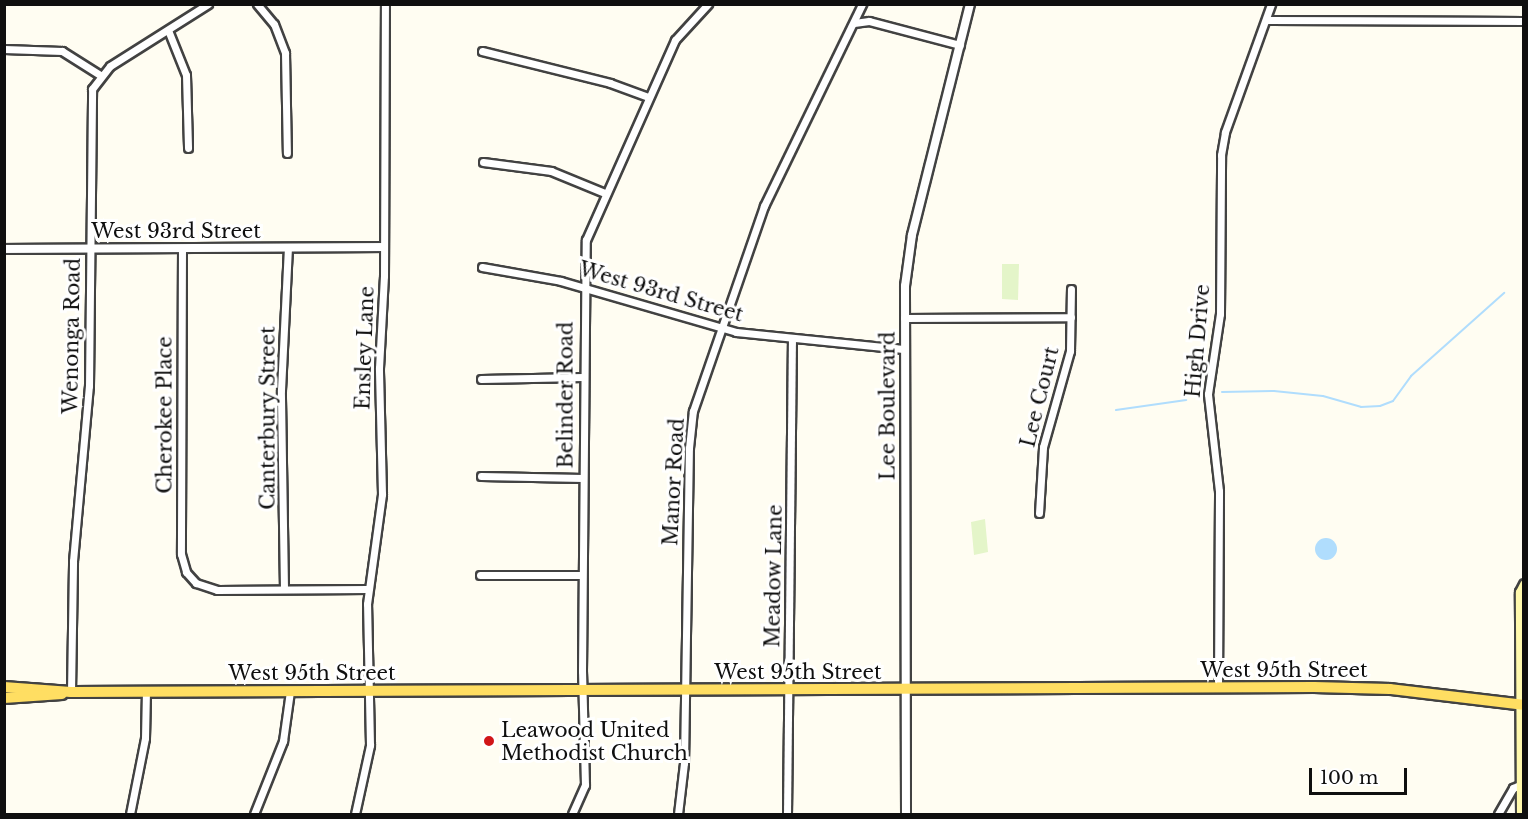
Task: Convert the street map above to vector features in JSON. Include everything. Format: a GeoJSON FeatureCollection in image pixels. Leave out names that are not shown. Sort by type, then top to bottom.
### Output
{"type":"FeatureCollection","features":[{"type":"Feature","properties":{"kind":"main road"},"geometry":{"type":"LineString","coordinates":[[1521,814],[1520,592],[1524,584]]}},
{"type":"Feature","properties":{"kind":"main road","name":"West 95th Street"},"geometry":{"type":"LineString","coordinates":[[4,687],[71,692],[1218,687],[1390,689],[1522,705]]}},
{"type":"Feature","properties":{"kind":"main road","name":"West 95th Street"},"geometry":{"type":"LineString","coordinates":[[4,698],[45,698],[71,692]]}},
{"type":"Feature","properties":{"kind":"street"},"geometry":{"type":"LineString","coordinates":[[257,4],[274,24],[285,53],[287,153]]}},
{"type":"Feature","properties":{"kind":"street","name":"Ensley Lane"},"geometry":{"type":"LineString","coordinates":[[355,814],[368,763],[368,589],[382,494],[379,368],[384,247],[385,4]]}},
{"type":"Feature","properties":{"kind":"street","name":"Belinder Road"},"geometry":{"type":"LineString","coordinates":[[572,814],[585,785],[582,477],[583,287],[586,240],[675,40],[708,4]]}},
{"type":"Feature","properties":{"kind":"street","name":"Lee Boulevard"},"geometry":{"type":"LineString","coordinates":[[906,814],[904,318],[912,235],[970,4]]}},
{"type":"Feature","properties":{"kind":"street","name":"High Drive"},"geometry":{"type":"LineString","coordinates":[[1218,687],[1219,491],[1208,394],[1220,314],[1221,155],[1225,132],[1271,4]]}},
{"type":"Feature","properties":{"kind":"street"},"geometry":{"type":"LineString","coordinates":[[4,49],[62,51],[100,75],[207,5]]}},
{"type":"Feature","properties":{"kind":"street"},"geometry":{"type":"LineString","coordinates":[[862,6],[869,21]]}},
{"type":"Feature","properties":{"kind":"street","name":"Manor Road"},"geometry":{"type":"LineString","coordinates":[[678,814],[684,771],[690,428],[719,329],[778,174],[862,6]]}},
{"type":"Feature","properties":{"kind":"street"},"geometry":{"type":"LineString","coordinates":[[1267,20],[1524,21]]}},
{"type":"Feature","properties":{"kind":"street"},"geometry":{"type":"LineString","coordinates":[[854,23],[869,21],[960,45]]}},
{"type":"Feature","properties":{"kind":"street"},"geometry":{"type":"LineString","coordinates":[[168,30],[186,75],[188,148]]}},
{"type":"Feature","properties":{"kind":"street"},"geometry":{"type":"LineString","coordinates":[[482,51],[610,83],[648,97]]}},
{"type":"Feature","properties":{"kind":"street","name":"Wenonga Road"},"geometry":{"type":"LineString","coordinates":[[71,692],[73,561],[88,411],[90,96],[100,75]]}},
{"type":"Feature","properties":{"kind":"street"},"geometry":{"type":"LineString","coordinates":[[483,162],[551,171],[605,193]]}},
{"type":"Feature","properties":{"kind":"street","name":"West 93rd Street"},"geometry":{"type":"LineString","coordinates":[[4,249],[384,247]]}},
{"type":"Feature","properties":{"kind":"street","name":"Cherokee Place"},"geometry":{"type":"LineString","coordinates":[[182,248],[181,554],[192,579],[208,588],[284,589]]}},
{"type":"Feature","properties":{"kind":"street","name":"Canterbury Street"},"geometry":{"type":"LineString","coordinates":[[284,589],[281,390],[288,248]]}},
{"type":"Feature","properties":{"kind":"street","name":"West 93rd Street"},"geometry":{"type":"LineString","coordinates":[[482,267],[583,287],[719,329],[792,339],[903,349]]}},
{"type":"Feature","properties":{"kind":"street","name":"Lee Court"},"geometry":{"type":"LineString","coordinates":[[1039,513],[1043,447],[1065,379],[1071,317],[1071,289]]}},
{"type":"Feature","properties":{"kind":"street"},"geometry":{"type":"LineString","coordinates":[[904,318],[1071,317]]}},
{"type":"Feature","properties":{"kind":"street","name":"Meadow Lane"},"geometry":{"type":"LineString","coordinates":[[787,814],[792,339]]}},
{"type":"Feature","properties":{"kind":"street"},"geometry":{"type":"LineString","coordinates":[[481,379],[583,377]]}},
{"type":"Feature","properties":{"kind":"street"},"geometry":{"type":"LineString","coordinates":[[481,476],[582,477]]}},
{"type":"Feature","properties":{"kind":"street"},"geometry":{"type":"LineString","coordinates":[[480,575],[582,575]]}},
{"type":"Feature","properties":{"kind":"street"},"geometry":{"type":"LineString","coordinates":[[284,589],[368,589]]}},
{"type":"Feature","properties":{"kind":"street"},"geometry":{"type":"LineString","coordinates":[[130,814],[145,738],[146,691]]}},
{"type":"Feature","properties":{"kind":"street"},"geometry":{"type":"LineString","coordinates":[[254,814],[283,741],[290,691]]}},
{"type":"Feature","properties":{"kind":"street"},"geometry":{"type":"LineString","coordinates":[[1498,814],[1513,788],[1522,783]]}},
{"type":"Feature","properties":{"kind":"green space"},"geometry":{"type":"Polygon","coordinates":[[[1002,264],[1019,264],[1018,300],[1002,299],[1002,264]]]}},
{"type":"Feature","properties":{"kind":"green space"},"geometry":{"type":"Polygon","coordinates":[[[985,519],[988,552],[974,555],[971,522],[985,519]]]}},
{"type":"Feature","properties":{"kind":"water"},"geometry":{"type":"Polygon","coordinates":[[[1322,538],[1330,538],[1337,545],[1337,553],[1330,560],[1322,560],[1315,553],[1315,545],[1322,538]]]}},
{"type":"Feature","properties":{"kind":"waterway"},"geometry":{"type":"LineString","coordinates":[[1222,392],[1274,391],[1323,396],[1361,407],[1380,406],[1393,401],[1411,376],[1504,293]]}},
{"type":"Feature","properties":{"kind":"waterway"},"geometry":{"type":"LineString","coordinates":[[1116,410],[1186,400]]}},
{"type":"Feature","properties":{"kind":"place","name":"Leawood United Methodist Church"},"geometry":{"type":"Point","coordinates":[489,741]}}]}
